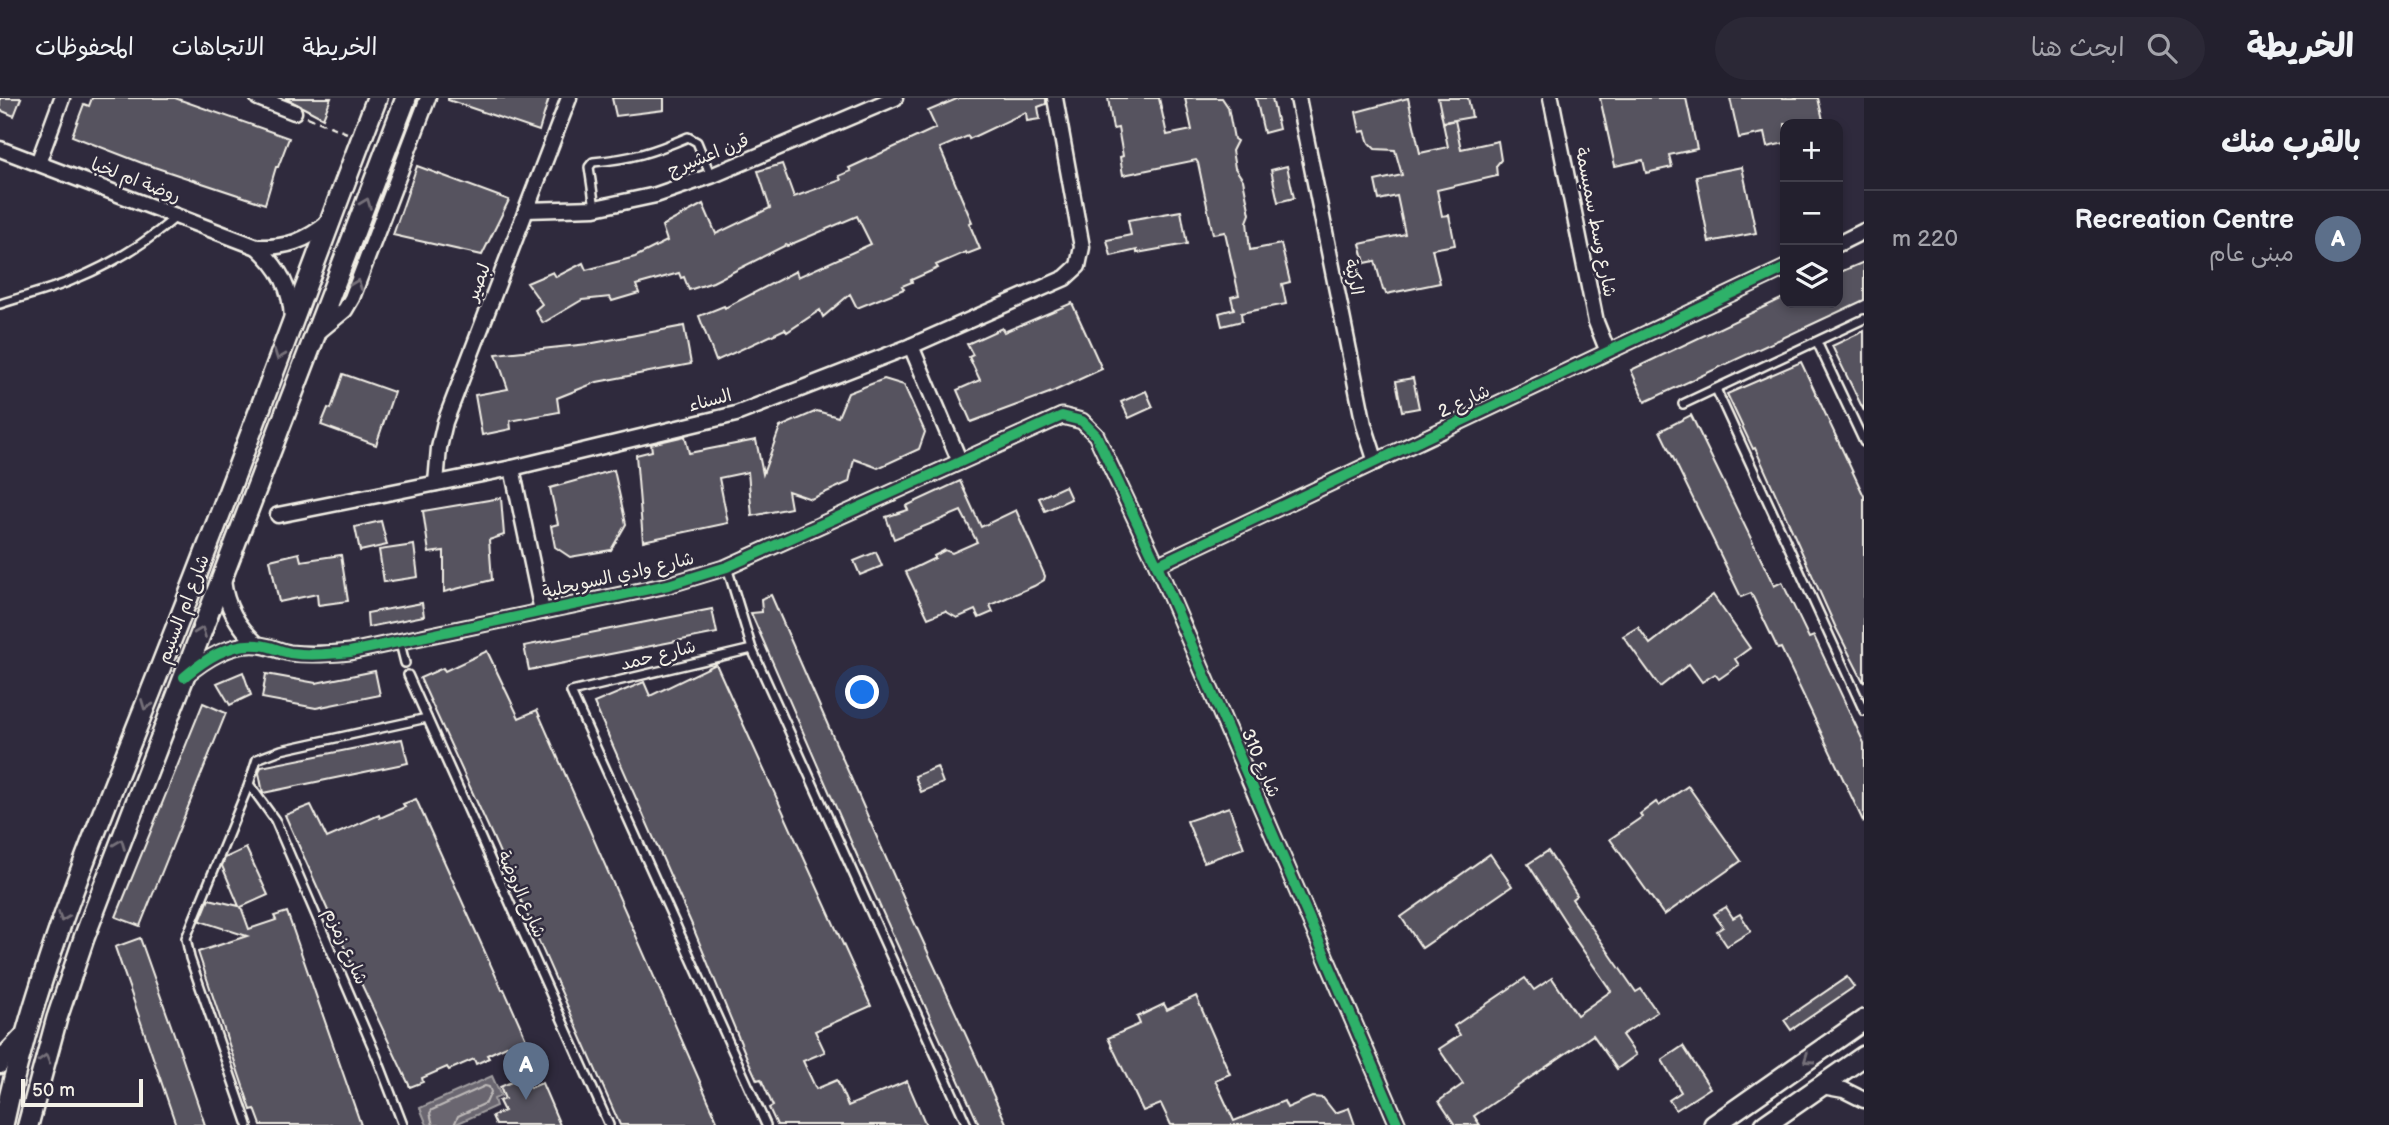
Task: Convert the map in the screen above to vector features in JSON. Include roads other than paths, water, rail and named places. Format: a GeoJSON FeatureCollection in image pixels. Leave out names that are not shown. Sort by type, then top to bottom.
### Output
{"type":"FeatureCollection","features":[{"type":"Feature","properties":{"kind":"main road","name":"شارع ام السنيم"},"geometry":{"type":"LineString","coordinates":[[3,1125],[26,1031],[60,925],[185,606],[377,98]]}},
{"type":"Feature","properties":{"kind":"main road","name":"شارع ام السنيم"},"geometry":{"type":"LineString","coordinates":[[29,1125],[57,1018],[76,961],[406,98]]}},
{"type":"Feature","properties":{"kind":"main road"},"geometry":{"type":"LineString","coordinates":[[1714,1125],[1864,1020]]}},
{"type":"Feature","properties":{"kind":"main road"},"geometry":{"type":"LineString","coordinates":[[1765,1125],[1864,1056]]}},
{"type":"Feature","properties":{"kind":"street"},"geometry":{"type":"LineString","coordinates":[[38,163],[62,98]]}},
{"type":"Feature","properties":{"kind":"street"},"geometry":{"type":"LineString","coordinates":[[258,98],[294,112]]}},
{"type":"Feature","properties":{"kind":"street","name":"شارع ام السنيم"},"geometry":{"type":"LineString","coordinates":[[315,335],[345,310],[352,298],[428,98]]}},
{"type":"Feature","properties":{"kind":"street","name":"لبصير"},"geometry":{"type":"LineString","coordinates":[[436,483],[439,448],[445,422],[569,98]]}},
{"type":"Feature","properties":{"kind":"street","name":"قرن اعشيرج"},"geometry":{"type":"LineString","coordinates":[[526,209],[595,208],[656,195],[711,176],[895,98]]}},
{"type":"Feature","properties":{"kind":"street","name":"السناء"},"geometry":{"type":"LineString","coordinates":[[278,515],[512,468],[736,414],[911,346],[1065,278],[1078,265],[1082,247],[1055,98]]}},
{"type":"Feature","properties":{"kind":"street","name":"الركيّة"},"geometry":{"type":"LineString","coordinates":[[1298,98],[1364,425],[1376,462]]}},
{"type":"Feature","properties":{"kind":"street","name":"شارع وسط سميسمة"},"geometry":{"type":"LineString","coordinates":[[1551,98],[1596,322],[1608,352]]}},
{"type":"Feature","properties":{"kind":"street","name":"روضة ام لخبا"},"geometry":{"type":"LineString","coordinates":[[0,149],[257,247],[277,248],[296,243],[314,235],[329,222]]}},
{"type":"Feature","properties":{"kind":"street"},"geometry":{"type":"LineString","coordinates":[[1843,242],[1864,231]]}},
{"type":"Feature","properties":{"kind":"street","name":"روضة ام لخبا"},"geometry":{"type":"LineString","coordinates":[[257,247],[273,262],[285,280],[291,301],[292,322]]}},
{"type":"Feature","properties":{"kind":"street","name":"شارع 2"},"geometry":{"type":"LineString","coordinates":[[1157,565],[1780,270]]}},
{"type":"Feature","properties":{"kind":"street"},"geometry":{"type":"LineString","coordinates":[[911,346],[960,462]]}},
{"type":"Feature","properties":{"kind":"street","name":"شارع وادي السويحلية"},"geometry":{"type":"LineString","coordinates":[[184,677],[217,653],[237,647],[257,644],[317,655],[350,652],[668,585],[727,567],[1062,416],[1082,421]]}},
{"type":"Feature","properties":{"kind":"street","name":"شارع 310"},"geometry":{"type":"LineString","coordinates":[[1082,421],[1097,435],[1157,565],[1398,1125]]}},
{"type":"Feature","properties":{"kind":"street"},"geometry":{"type":"LineString","coordinates":[[512,468],[542,611]]}},
{"type":"Feature","properties":{"kind":"street"},"geometry":{"type":"LineString","coordinates":[[222,575],[232,614],[243,631],[257,644]]}},
{"type":"Feature","properties":{"kind":"street"},"geometry":{"type":"LineString","coordinates":[[0,1066],[6,1052],[26,1031]]}},
{"type":"Feature","properties":{"kind":"street"},"geometry":{"type":"LineString","coordinates":[[1822,1086],[1844,1090],[1864,1101]]}},
{"type":"Feature","properties":{"kind":"lane"},"geometry":{"type":"LineString","coordinates":[[595,208],[589,167],[593,162],[622,160],[647,154],[688,137],[697,142],[711,176]]}},
{"type":"Feature","properties":{"kind":"lane"},"geometry":{"type":"LineString","coordinates":[[0,304],[74,280],[120,257],[156,234],[176,216]]}},
{"type":"Feature","properties":{"kind":"lane"},"geometry":{"type":"LineString","coordinates":[[1683,404],[1864,319]]}},
{"type":"Feature","properties":{"kind":"lane"},"geometry":{"type":"LineString","coordinates":[[1817,342],[1863,438]]}},
{"type":"Feature","properties":{"kind":"lane"},"geometry":{"type":"LineString","coordinates":[[1716,389],[1864,711]]}},
{"type":"Feature","properties":{"kind":"lane"},"geometry":{"type":"LineString","coordinates":[[727,567],[752,649],[967,1125]]}},
{"type":"Feature","properties":{"kind":"lane"},"geometry":{"type":"LineString","coordinates":[[400,643],[405,663]]}},
{"type":"Feature","properties":{"kind":"lane","name":"شارع حمد"},"geometry":{"type":"LineString","coordinates":[[752,649],[571,692],[766,1125]]}},
{"type":"Feature","properties":{"kind":"lane","name":"شارع الروضة"},"geometry":{"type":"LineString","coordinates":[[408,675],[609,1125]]}},
{"type":"Feature","properties":{"kind":"lane"},"geometry":{"type":"LineString","coordinates":[[248,1125],[190,958],[186,938],[250,784],[257,760],[281,750],[427,718]]}},
{"type":"Feature","properties":{"kind":"lane","name":"شارع زمزم"},"geometry":{"type":"LineString","coordinates":[[250,784],[275,820],[376,1055],[403,1125]]}},
{"type":"Feature","properties":{"kind":"water"},"geometry":{"type":"Polygon","coordinates":[[[492,1076],[501,1096],[494,1099],[496,1106],[454,1125],[427,1125],[420,1108],[492,1076]]]}},
{"type":"Feature","properties":{"kind":"place","name":"Recreation Centre"},"geometry":{"type":"Point","coordinates":[526,1100]}}]}
